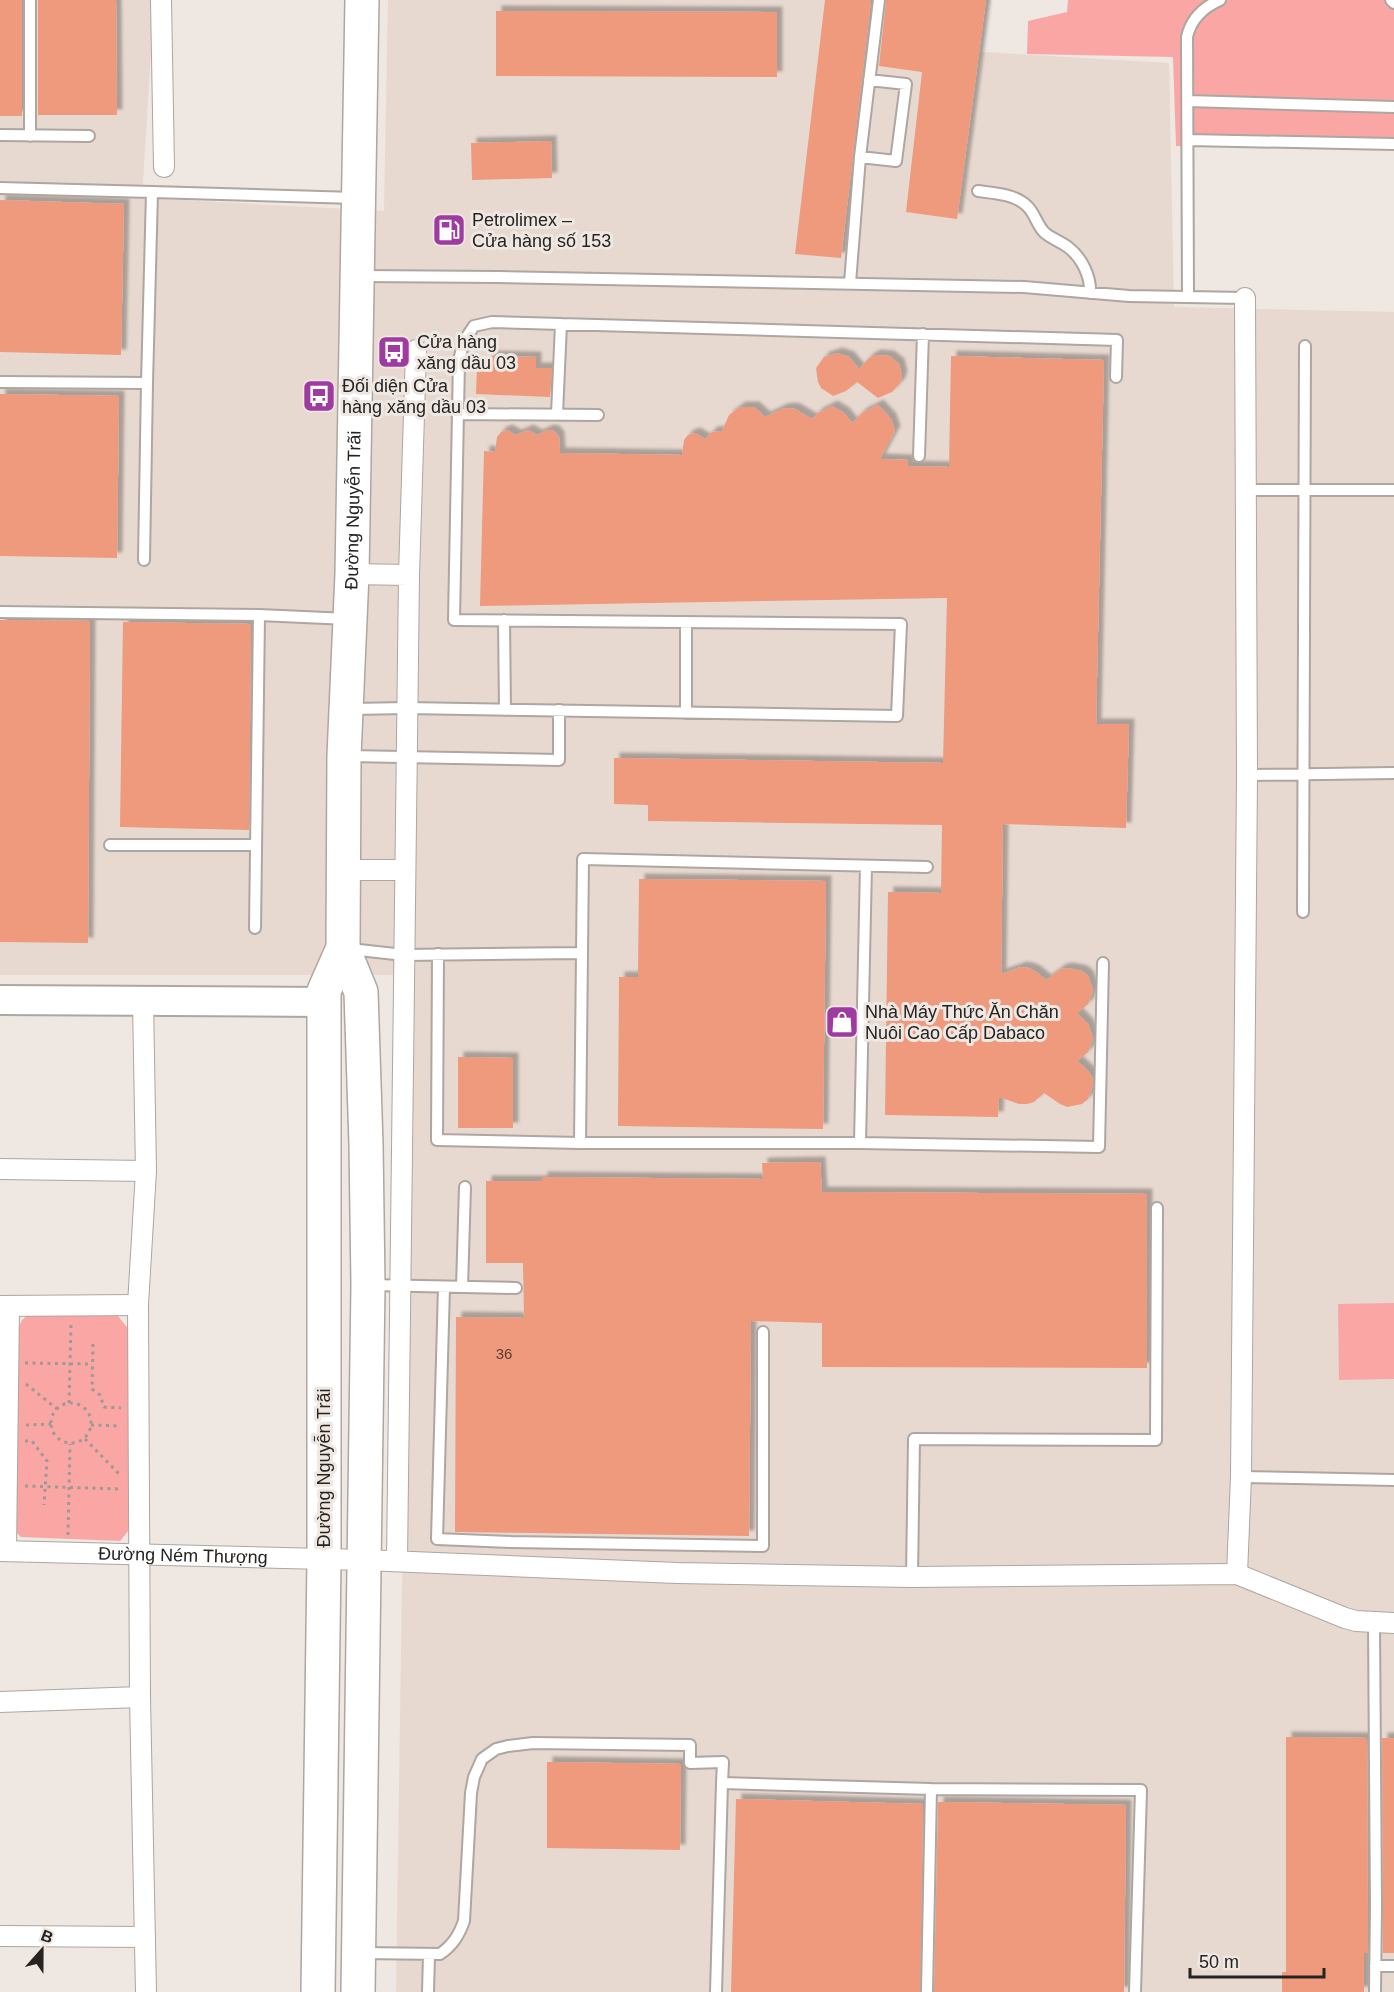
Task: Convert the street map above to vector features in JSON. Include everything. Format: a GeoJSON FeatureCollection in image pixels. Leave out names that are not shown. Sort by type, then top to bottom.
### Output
{"type":"FeatureCollection","features":[{"type":"Feature","properties":{"kind":"highway","name":"Đường Nguyễn Trãi"},"geometry":{"type":"LineString","coordinates":[[358,1992],[368,1285],[366,1144],[361,992],[343,948],[345,756],[352,574],[362,0]]}},
{"type":"Feature","properties":{"kind":"highway","name":"Đường Nguyễn Trãi"},"geometry":{"type":"LineString","coordinates":[[318,1992],[324,1560],[324,991],[343,948]]}},
{"type":"Feature","properties":{"kind":"street"},"geometry":{"type":"LineString","coordinates":[[161,0],[164,167]]}},
{"type":"Feature","properties":{"kind":"street"},"geometry":{"type":"LineString","coordinates":[[1245,297],[1247,775],[1241,1477],[1237,1574],[1345,1618],[1374,1623],[1394,1623]]}},
{"type":"Feature","properties":{"kind":"street"},"geometry":{"type":"LineString","coordinates":[[397,1561],[409,575],[416,350]]}},
{"type":"Feature","properties":{"kind":"street"},"geometry":{"type":"LineString","coordinates":[[352,574],[409,575]]}},
{"type":"Feature","properties":{"kind":"street"},"geometry":{"type":"LineString","coordinates":[[344,870],[405,870]]}},
{"type":"Feature","properties":{"kind":"street"},"geometry":{"type":"LineString","coordinates":[[0,1000],[324,1002]]}},
{"type":"Feature","properties":{"kind":"street"},"geometry":{"type":"LineString","coordinates":[[143,1001],[146,1170],[138,1305],[140,1697],[146,1992]]}},
{"type":"Feature","properties":{"kind":"street"},"geometry":{"type":"LineString","coordinates":[[366,1144],[402,1144]]}},
{"type":"Feature","properties":{"kind":"street"},"geometry":{"type":"LineString","coordinates":[[0,1169],[146,1170]]}},
{"type":"Feature","properties":{"kind":"street"},"geometry":{"type":"LineString","coordinates":[[3,1551],[10,1425],[4,1306],[138,1305]]}},
{"type":"Feature","properties":{"kind":"street"},"geometry":{"type":"LineString","coordinates":[[366,1386],[399,1386]]}},
{"type":"Feature","properties":{"kind":"street","name":"Đường Ném Thượng"},"geometry":{"type":"LineString","coordinates":[[3,1551],[397,1561],[677,1573],[912,1577],[1237,1574]]}},
{"type":"Feature","properties":{"kind":"street"},"geometry":{"type":"LineString","coordinates":[[0,1701],[140,1697]]}},
{"type":"Feature","properties":{"kind":"street"},"geometry":{"type":"LineString","coordinates":[[0,1936],[145,1937]]}},
{"type":"Feature","properties":{"kind":"lane"},"geometry":{"type":"LineString","coordinates":[[30,0],[30,136]]}},
{"type":"Feature","properties":{"kind":"lane"},"geometry":{"type":"LineString","coordinates":[[850,283],[860,157],[879,0]]}},
{"type":"Feature","properties":{"kind":"lane"},"geometry":{"type":"LineString","coordinates":[[1188,296],[1189,30],[1206,7],[1220,0]]}},
{"type":"Feature","properties":{"kind":"lane"},"geometry":{"type":"LineString","coordinates":[[1391,0],[1394,3]]}},
{"type":"Feature","properties":{"kind":"lane"},"geometry":{"type":"LineString","coordinates":[[860,157],[896,161],[905,95],[906,84],[869,80]]}},
{"type":"Feature","properties":{"kind":"lane"},"geometry":{"type":"LineString","coordinates":[[1188,101],[1394,107]]}},
{"type":"Feature","properties":{"kind":"lane"},"geometry":{"type":"LineString","coordinates":[[0,135],[89,136]]}},
{"type":"Feature","properties":{"kind":"lane"},"geometry":{"type":"LineString","coordinates":[[1188,140],[1394,144]]}},
{"type":"Feature","properties":{"kind":"lane"},"geometry":{"type":"LineString","coordinates":[[0,188],[358,198]]}},
{"type":"Feature","properties":{"kind":"lane"},"geometry":{"type":"LineString","coordinates":[[978,191],[1001,193],[1027,205],[1043,231],[1067,246],[1080,259],[1090,284],[1090,293]]}},
{"type":"Feature","properties":{"kind":"lane"},"geometry":{"type":"LineString","coordinates":[[144,560],[152,192]]}},
{"type":"Feature","properties":{"kind":"lane"},"geometry":{"type":"LineString","coordinates":[[357,276],[1024,287],[1129,296],[1245,297]]}},
{"type":"Feature","properties":{"kind":"lane"},"geometry":{"type":"LineString","coordinates":[[346,710],[407,708],[897,716],[901,624],[454,620],[459,360],[464,341],[474,326],[492,322],[1117,340],[1116,377]]}},
{"type":"Feature","properties":{"kind":"lane"},"geometry":{"type":"LineString","coordinates":[[557,414],[561,324]]}},
{"type":"Feature","properties":{"kind":"lane"},"geometry":{"type":"LineString","coordinates":[[919,456],[923,334]]}},
{"type":"Feature","properties":{"kind":"lane"},"geometry":{"type":"LineString","coordinates":[[1303,912],[1305,346]]}},
{"type":"Feature","properties":{"kind":"lane"},"geometry":{"type":"LineString","coordinates":[[0,381],[147,383]]}},
{"type":"Feature","properties":{"kind":"lane"},"geometry":{"type":"LineString","coordinates":[[457,414],[598,414]]}},
{"type":"Feature","properties":{"kind":"lane"},"geometry":{"type":"LineString","coordinates":[[1246,490],[1394,490]]}},
{"type":"Feature","properties":{"kind":"lane"},"geometry":{"type":"LineString","coordinates":[[0,612],[259,615],[350,619]]}},
{"type":"Feature","properties":{"kind":"lane"},"geometry":{"type":"LineString","coordinates":[[255,928],[259,615]]}},
{"type":"Feature","properties":{"kind":"lane"},"geometry":{"type":"LineString","coordinates":[[504,620],[505,710]]}},
{"type":"Feature","properties":{"kind":"lane"},"geometry":{"type":"LineString","coordinates":[[686,622],[686,712]]}},
{"type":"Feature","properties":{"kind":"lane"},"geometry":{"type":"LineString","coordinates":[[345,756],[559,760],[559,710]]}},
{"type":"Feature","properties":{"kind":"lane"},"geometry":{"type":"LineString","coordinates":[[1247,775],[1394,773]]}},
{"type":"Feature","properties":{"kind":"lane"},"geometry":{"type":"LineString","coordinates":[[110,845],[256,845]]}},
{"type":"Feature","properties":{"kind":"lane"},"geometry":{"type":"LineString","coordinates":[[580,1143],[583,859],[927,867]]}},
{"type":"Feature","properties":{"kind":"lane"},"geometry":{"type":"LineString","coordinates":[[860,1143],[866,866]]}},
{"type":"Feature","properties":{"kind":"lane"},"geometry":{"type":"LineString","coordinates":[[343,948],[404,955],[582,953]]}},
{"type":"Feature","properties":{"kind":"lane"},"geometry":{"type":"LineString","coordinates":[[438,954],[437,1140],[580,1143],[860,1143],[1099,1147],[1103,963]]}},
{"type":"Feature","properties":{"kind":"lane"},"geometry":{"type":"LineString","coordinates":[[462,1287],[465,1187]]}},
{"type":"Feature","properties":{"kind":"lane"},"geometry":{"type":"LineString","coordinates":[[912,1577],[914,1440],[1156,1440],[1157,1208]]}},
{"type":"Feature","properties":{"kind":"lane"},"geometry":{"type":"LineString","coordinates":[[368,1285],[516,1288]]}},
{"type":"Feature","properties":{"kind":"lane"},"geometry":{"type":"LineString","coordinates":[[444,1287],[437,1539],[763,1546],[763,1332]]}},
{"type":"Feature","properties":{"kind":"lane"},"geometry":{"type":"LineString","coordinates":[[1241,1477],[1394,1480]]}},
{"type":"Feature","properties":{"kind":"lane"},"geometry":{"type":"LineString","coordinates":[[1374,1623],[1375,1992]]}},
{"type":"Feature","properties":{"kind":"lane"},"geometry":{"type":"LineString","coordinates":[[359,1954],[429,1955],[440,1954],[451,1947],[464,1921],[471,1793],[474,1777],[482,1759],[496,1749],[532,1743],[690,1744],[690,1763],[723,1762],[716,1992]]}},
{"type":"Feature","properties":{"kind":"lane"},"geometry":{"type":"LineString","coordinates":[[722,1783],[931,1789],[1141,1790],[1135,1992]]}},
{"type":"Feature","properties":{"kind":"lane"},"geometry":{"type":"LineString","coordinates":[[927,1992],[931,1789]]}},
{"type":"Feature","properties":{"kind":"lane"},"geometry":{"type":"LineString","coordinates":[[428,1992],[429,1955]]}},
{"type":"Feature","properties":{"kind":"lane"},"geometry":{"type":"LineString","coordinates":[[1375,1966],[1394,1966]]}},
{"type":"Feature","properties":{"kind":"path"},"geometry":{"type":"LineString","coordinates":[[69,1403],[71,1318]]}},
{"type":"Feature","properties":{"kind":"path"},"geometry":{"type":"LineString","coordinates":[[93,1344],[92,1389],[100,1395],[104,1407],[126,1408]]}},
{"type":"Feature","properties":{"kind":"path"},"geometry":{"type":"LineString","coordinates":[[17,1363],[92,1365]]}},
{"type":"Feature","properties":{"kind":"path"},"geometry":{"type":"LineString","coordinates":[[24,1383],[57,1409]]}},
{"type":"Feature","properties":{"kind":"path"},"geometry":{"type":"LineString","coordinates":[[69,1403],[86,1410],[90,1415],[91,1425],[85,1439],[70,1444],[59,1440],[54,1435],[51,1424],[53,1414],[57,1409],[69,1403]]}},
{"type":"Feature","properties":{"kind":"path"},"geometry":{"type":"LineString","coordinates":[[10,1425],[51,1424]]}},
{"type":"Feature","properties":{"kind":"path"},"geometry":{"type":"LineString","coordinates":[[91,1425],[126,1426]]}},
{"type":"Feature","properties":{"kind":"path"},"geometry":{"type":"LineString","coordinates":[[85,1439],[125,1480]]}},
{"type":"Feature","properties":{"kind":"path"},"geometry":{"type":"LineString","coordinates":[[24,1441],[32,1441],[47,1461],[44,1505]]}},
{"type":"Feature","properties":{"kind":"path"},"geometry":{"type":"LineString","coordinates":[[68,1537],[70,1444]]}},
{"type":"Feature","properties":{"kind":"path"},"geometry":{"type":"LineString","coordinates":[[15,1486],[125,1489]]}},
{"type":"Feature","properties":{"kind":"shaded area"},"geometry":{"type":"Polygon","coordinates":[[[0,0],[154,0],[142,198],[384,211],[388,0],[989,0],[982,52],[1169,63],[1174,307],[1394,312],[1394,1992],[396,1992],[411,975],[0,975],[0,0]]]}},
{"type":"Feature","properties":{"kind":"shaded area"},"geometry":{"type":"Polygon","coordinates":[[[1068,0],[1394,0],[1394,150],[1176,146],[1173,57],[1027,54],[1028,21],[1067,12],[1068,0]]]}},
{"type":"Feature","properties":{"kind":"shaded area"},"geometry":{"type":"Polygon","coordinates":[[[1394,1303],[1394,1379],[1339,1380],[1338,1304],[1394,1303]]]}},
{"type":"Feature","properties":{"kind":"shaded area"},"geometry":{"type":"Polygon","coordinates":[[[28,1315],[118,1316],[131,1332],[129,1530],[120,1541],[21,1537],[12,1528],[16,1333],[22,1320],[28,1315]]]}},
{"type":"Feature","properties":{"kind":"building"},"geometry":{"type":"Polygon","coordinates":[[[0,0],[22,0],[22,116],[0,116],[0,0]]]}},
{"type":"Feature","properties":{"kind":"building"},"geometry":{"type":"Polygon","coordinates":[[[38,0],[116,0],[117,115],[38,115],[38,0]]]}},
{"type":"Feature","properties":{"kind":"building"},"geometry":{"type":"Polygon","coordinates":[[[825,0],[871,0],[841,258],[795,254],[825,0]]]}},
{"type":"Feature","properties":{"kind":"building"},"geometry":{"type":"Polygon","coordinates":[[[886,0],[986,0],[957,219],[906,212],[922,72],[879,66],[886,0]]]}},
{"type":"Feature","properties":{"kind":"building"},"geometry":{"type":"Polygon","coordinates":[[[496,11],[777,12],[777,77],[496,76],[496,11]]]}},
{"type":"Feature","properties":{"kind":"building"},"geometry":{"type":"Polygon","coordinates":[[[551,141],[552,178],[472,180],[471,143],[551,141]]]}},
{"type":"Feature","properties":{"kind":"building"},"geometry":{"type":"Polygon","coordinates":[[[0,200],[124,204],[121,355],[0,352],[0,200]]]}},
{"type":"Feature","properties":{"kind":"building"},"geometry":{"type":"Polygon","coordinates":[[[837,353],[849,357],[859,369],[875,355],[889,356],[899,364],[902,376],[900,383],[892,392],[878,398],[857,382],[846,391],[833,396],[821,388],[816,368],[824,357],[837,353]]]}},
{"type":"Feature","properties":{"kind":"building"},"geometry":{"type":"Polygon","coordinates":[[[488,356],[536,357],[536,368],[552,368],[550,397],[476,394],[477,367],[488,367],[488,356]]]}},
{"type":"Feature","properties":{"kind":"building"},"geometry":{"type":"Polygon","coordinates":[[[951,356],[1104,360],[1096,724],[1129,724],[1126,828],[1003,824],[1001,974],[1021,967],[1035,971],[1046,980],[1061,969],[1068,968],[1082,971],[1088,976],[1093,990],[1088,1004],[1077,1013],[1088,1024],[1093,1038],[1088,1052],[1077,1061],[1092,1077],[1093,1085],[1088,1099],[1082,1104],[1067,1107],[1044,1093],[1034,1102],[1027,1104],[1019,1104],[999,1097],[998,1117],[885,1115],[888,892],[941,893],[942,825],[648,821],[648,805],[614,804],[614,758],[943,763],[947,598],[480,606],[484,451],[495,452],[497,437],[501,432],[507,430],[516,435],[528,430],[537,435],[548,430],[554,431],[559,437],[560,453],[682,455],[684,440],[688,435],[695,433],[705,439],[712,432],[722,431],[729,415],[740,407],[754,407],[765,417],[782,409],[795,409],[812,419],[832,406],[844,413],[852,423],[862,413],[878,405],[891,419],[895,431],[880,459],[908,460],[908,466],[949,467],[951,356]]]}},
{"type":"Feature","properties":{"kind":"building"},"geometry":{"type":"Polygon","coordinates":[[[0,394],[119,396],[117,558],[0,556],[0,394]]]}},
{"type":"Feature","properties":{"kind":"building"},"geometry":{"type":"Polygon","coordinates":[[[0,620],[90,621],[88,943],[0,942],[0,620]]]}},
{"type":"Feature","properties":{"kind":"building"},"geometry":{"type":"Polygon","coordinates":[[[123,622],[251,624],[249,830],[120,827],[123,622]]]}},
{"type":"Feature","properties":{"kind":"building"},"geometry":{"type":"Polygon","coordinates":[[[639,879],[826,881],[823,1129],[618,1126],[619,977],[638,977],[639,879]]]}},
{"type":"Feature","properties":{"kind":"building"},"geometry":{"type":"Polygon","coordinates":[[[458,1057],[513,1058],[513,1128],[458,1128],[458,1057]]]}},
{"type":"Feature","properties":{"kind":"building"},"geometry":{"type":"Polygon","coordinates":[[[820,1162],[822,1192],[1147,1194],[1147,1368],[822,1367],[822,1323],[751,1321],[749,1536],[455,1532],[456,1317],[524,1318],[523,1263],[486,1263],[486,1181],[542,1181],[542,1177],[763,1179],[762,1163],[820,1162]]]}},
{"type":"Feature","properties":{"kind":"building"},"geometry":{"type":"Polygon","coordinates":[[[1286,1737],[1367,1738],[1368,1953],[1364,1953],[1364,1992],[1282,1992],[1282,1972],[1286,1972],[1286,1737]]]}},
{"type":"Feature","properties":{"kind":"building"},"geometry":{"type":"Polygon","coordinates":[[[1382,1738],[1394,1738],[1394,1953],[1383,1953],[1382,1738]]]}},
{"type":"Feature","properties":{"kind":"building"},"geometry":{"type":"Polygon","coordinates":[[[547,1762],[681,1764],[680,1850],[547,1848],[547,1762]]]}},
{"type":"Feature","properties":{"kind":"building"},"geometry":{"type":"Polygon","coordinates":[[[736,1799],[923,1804],[920,1992],[731,1992],[736,1799]]]}},
{"type":"Feature","properties":{"kind":"building"},"geometry":{"type":"Polygon","coordinates":[[[938,1802],[1126,1805],[1124,1992],[934,1992],[938,1802]]]}},
{"type":"Feature","properties":{"kind":"place","name":"Petrolimex – Cửa hàng số 153"},"geometry":{"type":"Point","coordinates":[449,230]}},
{"type":"Feature","properties":{"kind":"place","name":"Cửa hàng xăng dầu 03"},"geometry":{"type":"Point","coordinates":[394,352]}},
{"type":"Feature","properties":{"kind":"place","name":"Đối diện Cửa hàng xăng dầu 03"},"geometry":{"type":"Point","coordinates":[319,396]}},
{"type":"Feature","properties":{"kind":"place","name":"Nhà Máy Thức Ăn Chăn Nuôi Cao Cấp Dabaco"},"geometry":{"type":"Point","coordinates":[842,1022]}}]}
